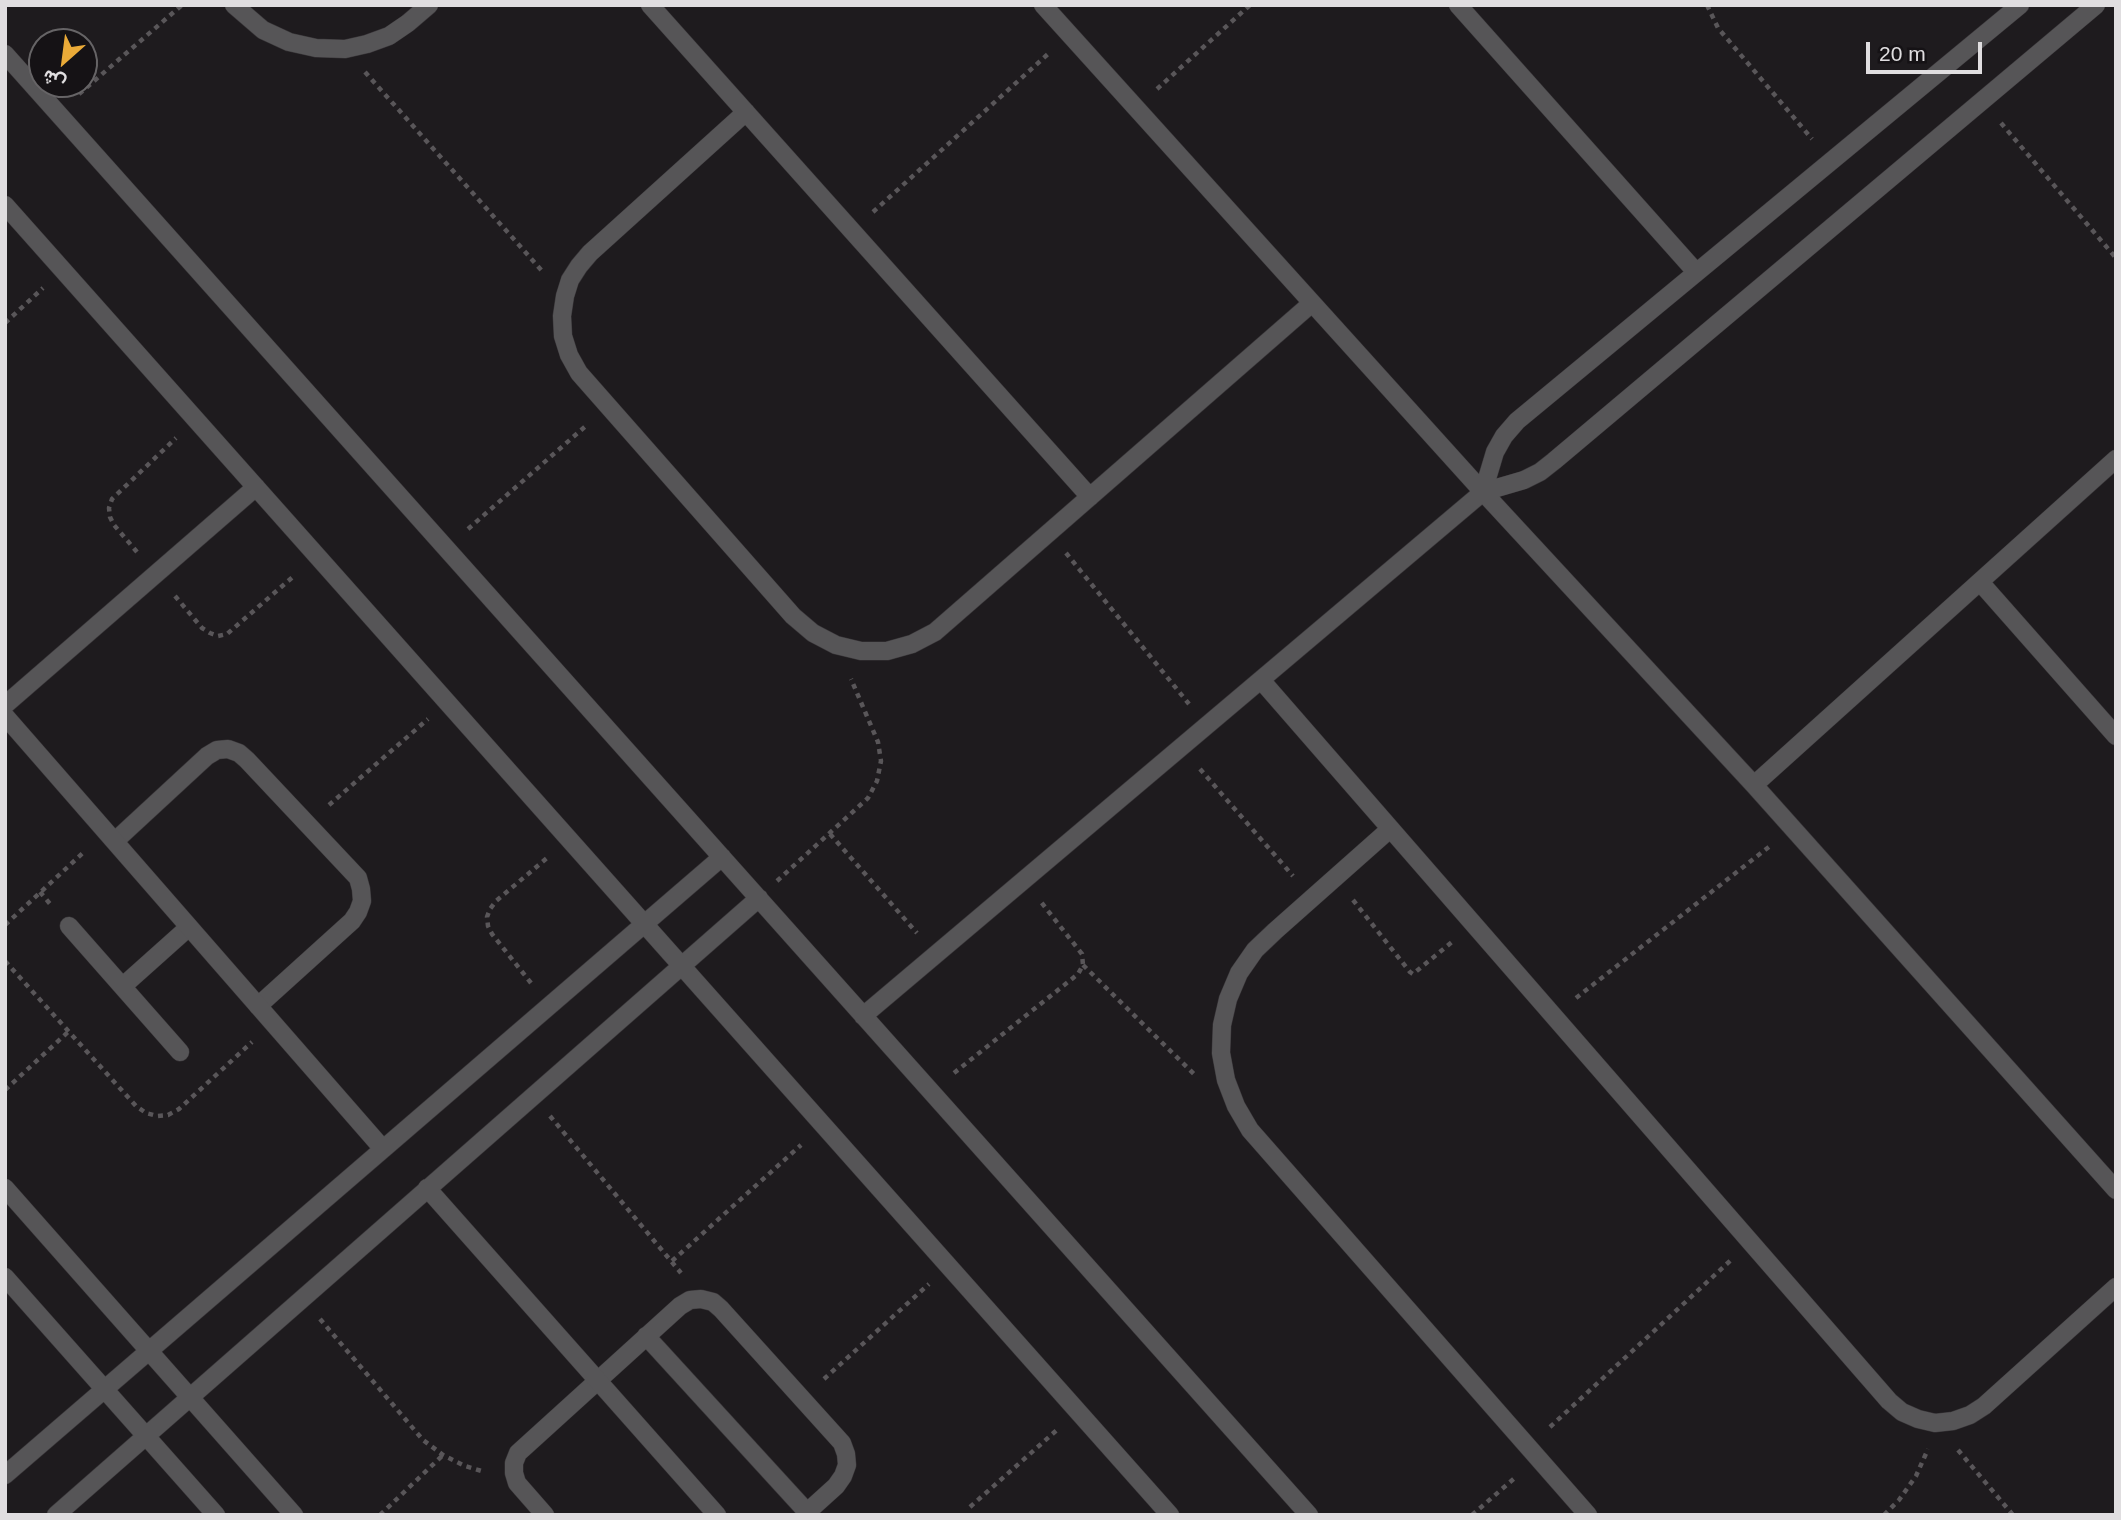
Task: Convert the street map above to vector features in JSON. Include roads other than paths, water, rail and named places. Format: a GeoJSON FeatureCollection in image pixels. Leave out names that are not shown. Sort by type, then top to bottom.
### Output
{"type":"FeatureCollection","features":[{"type":"Feature","properties":{"kind":"street"},"geometry":{"type":"LineString","coordinates":[[234,5],[263,30],[289,42],[316,48],[345,49],[389,36],[429,5]]}},
{"type":"Feature","properties":{"kind":"street"},"geometry":{"type":"LineString","coordinates":[[650,5],[1090,497]]}},
{"type":"Feature","properties":{"kind":"street"},"geometry":{"type":"LineString","coordinates":[[1043,5],[1483,492],[1793,828],[2116,1190]]}},
{"type":"Feature","properties":{"kind":"street"},"geometry":{"type":"LineString","coordinates":[[1458,5],[1696,272]]}},
{"type":"Feature","properties":{"kind":"street"},"geometry":{"type":"LineString","coordinates":[[1483,492],[1495,452],[1517,421],[2020,5]]}},
{"type":"Feature","properties":{"kind":"street"},"geometry":{"type":"LineString","coordinates":[[863,1016],[1483,492],[1524,480],[1554,461],[2096,5]]}},
{"type":"Feature","properties":{"kind":"street"},"geometry":{"type":"LineString","coordinates":[[5,54],[1309,1515]]}},
{"type":"Feature","properties":{"kind":"street"},"geometry":{"type":"LineString","coordinates":[[746,112],[590,253],[570,280],[562,316],[563,336],[579,373],[793,616],[813,633],[836,645],[861,651],[887,651],[912,644],[935,632],[1312,303]]}},
{"type":"Feature","properties":{"kind":"street"},"geometry":{"type":"LineString","coordinates":[[5,205],[1170,1515]]}},
{"type":"Feature","properties":{"kind":"street"},"geometry":{"type":"LineString","coordinates":[[1754,785],[2116,459]]}},
{"type":"Feature","properties":{"kind":"street"},"geometry":{"type":"LineString","coordinates":[[5,705],[256,487]]}},
{"type":"Feature","properties":{"kind":"street"},"geometry":{"type":"LineString","coordinates":[[1979,582],[2116,736]]}},
{"type":"Feature","properties":{"kind":"street"},"geometry":{"type":"LineString","coordinates":[[1261,680],[1889,1401],[1902,1412],[1935,1423],[1969,1415],[1984,1406],[2116,1287]]}},
{"type":"Feature","properties":{"kind":"street"},"geometry":{"type":"LineString","coordinates":[[5,716],[383,1149]]}},
{"type":"Feature","properties":{"kind":"street"},"geometry":{"type":"LineString","coordinates":[[110,836],[207,756],[217,750],[228,749],[247,760],[358,878],[362,901],[352,921],[258,1006]]}},
{"type":"Feature","properties":{"kind":"street"},"geometry":{"type":"LineString","coordinates":[[1390,829],[1255,950],[1239,973],[1228,999],[1222,1025],[1221,1053],[1226,1080],[1236,1106],[1250,1130],[1588,1515]]}},
{"type":"Feature","properties":{"kind":"street"},"geometry":{"type":"LineString","coordinates":[[5,1475],[722,857]]}},
{"type":"Feature","properties":{"kind":"street"},"geometry":{"type":"LineString","coordinates":[[56,1515],[759,898]]}},
{"type":"Feature","properties":{"kind":"street"},"geometry":{"type":"LineString","coordinates":[[69,926],[180,1052]]}},
{"type":"Feature","properties":{"kind":"street"},"geometry":{"type":"LineString","coordinates":[[122,986],[189,927]]}},
{"type":"Feature","properties":{"kind":"street"},"geometry":{"type":"LineString","coordinates":[[5,1188],[294,1515]]}},
{"type":"Feature","properties":{"kind":"street"},"geometry":{"type":"LineString","coordinates":[[427,1188],[718,1515]]}},
{"type":"Feature","properties":{"kind":"street"},"geometry":{"type":"LineString","coordinates":[[5,1277],[216,1515]]}},
{"type":"Feature","properties":{"kind":"street"},"geometry":{"type":"LineString","coordinates":[[545,1515],[517,1483],[514,1463],[518,1453],[525,1445],[646,1336],[680,1306],[701,1298],[713,1302],[842,1443],[846,1454],[843,1476],[836,1486],[805,1513],[646,1336]]}}]}
